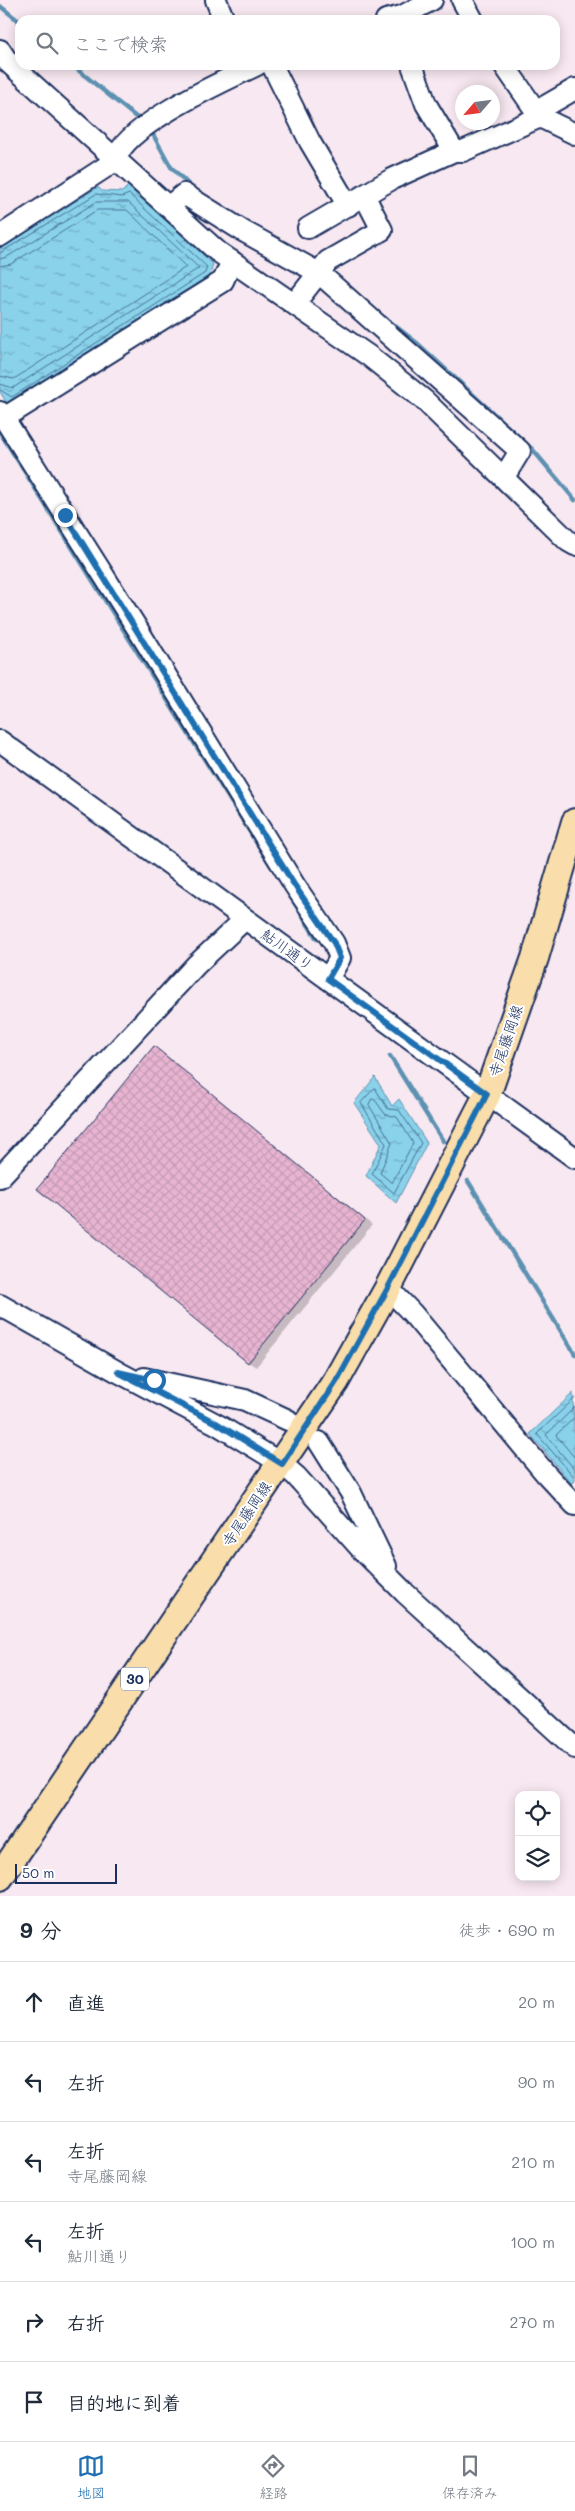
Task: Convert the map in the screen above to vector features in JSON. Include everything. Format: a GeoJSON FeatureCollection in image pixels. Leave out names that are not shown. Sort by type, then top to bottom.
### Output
{"type":"FeatureCollection","features":[{"type":"Feature","properties":{"kind":"main road","name":"寺尾藤岡線"},"geometry":{"type":"LineString","coordinates":[[0,1878],[336,1382],[388,1288],[487,1094],[535,958],[575,822]]}},
{"type":"Feature","properties":{"kind":"street"},"geometry":{"type":"LineString","coordinates":[[216,0],[222,15]]}},
{"type":"Feature","properties":{"kind":"street"},"geometry":{"type":"LineString","coordinates":[[404,15],[432,0]]}},
{"type":"Feature","properties":{"kind":"street"},"geometry":{"type":"LineString","coordinates":[[462,0],[470,15]]}},
{"type":"Feature","properties":{"kind":"street"},"geometry":{"type":"LineString","coordinates":[[0,50],[15,68]]}},
{"type":"Feature","properties":{"kind":"street"},"geometry":{"type":"LineString","coordinates":[[17,70],[115,161],[217,250],[369,356],[424,400],[575,546]]}},
{"type":"Feature","properties":{"kind":"street"},"geometry":{"type":"LineString","coordinates":[[0,236],[115,161],[118,151],[148,122],[250,70]]}},
{"type":"Feature","properties":{"kind":"street"},"geometry":{"type":"LineString","coordinates":[[261,70],[310,142],[348,206]]}},
{"type":"Feature","properties":{"kind":"street"},"geometry":{"type":"LineString","coordinates":[[414,70],[426,104],[454,151]]}},
{"type":"Feature","properties":{"kind":"street"},"geometry":{"type":"LineString","coordinates":[[507,70],[538,114],[575,134]]}},
{"type":"Feature","properties":{"kind":"street"},"geometry":{"type":"LineString","coordinates":[[308,228],[365,197],[392,179],[454,151],[463,151],[538,114],[575,89]]}},
{"type":"Feature","properties":{"kind":"street"},"geometry":{"type":"LineString","coordinates":[[168,207],[184,194],[243,231],[319,273],[520,451],[504,477]]}},
{"type":"Feature","properties":{"kind":"street"},"geometry":{"type":"LineString","coordinates":[[295,303],[328,261],[382,230],[365,197]]}},
{"type":"Feature","properties":{"kind":"street"},"geometry":{"type":"LineString","coordinates":[[232,261],[223,281],[2,415],[137,628],[295,886],[334,943],[340,958],[328,979]]}},
{"type":"Feature","properties":{"kind":"street","name":"鮎川通り"},"geometry":{"type":"LineString","coordinates":[[0,741],[575,1158]]}},
{"type":"Feature","properties":{"kind":"street"},"geometry":{"type":"LineString","coordinates":[[0,1177],[196,965],[245,919]]}},
{"type":"Feature","properties":{"kind":"street"},"geometry":{"type":"LineString","coordinates":[[388,1288],[412,1313],[546,1474],[575,1504]]}},
{"type":"Feature","properties":{"kind":"street"},"geometry":{"type":"LineString","coordinates":[[0,1305],[118,1372],[218,1424],[276,1472],[296,1476],[363,1551],[405,1593],[575,1748]]}},
{"type":"Feature","properties":{"kind":"street"},"geometry":{"type":"LineString","coordinates":[[118,1372],[245,1400],[288,1420]]}},
{"type":"Feature","properties":{"kind":"street"},"geometry":{"type":"LineString","coordinates":[[320,1442],[351,1493],[390,1574],[405,1593]]}},
{"type":"Feature","properties":{"kind":"water"},"geometry":{"type":"Polygon","coordinates":[[[128,186],[213,264],[210,275],[8,405],[0,392],[0,249],[98,187],[102,191],[122,192],[128,186]]]}},
{"type":"Feature","properties":{"kind":"water"},"geometry":{"type":"Polygon","coordinates":[[[375,1077],[392,1106],[399,1099],[427,1143],[396,1203],[366,1176],[381,1144],[354,1103],[375,1077]]]}},
{"type":"Feature","properties":{"kind":"water"},"geometry":{"type":"Polygon","coordinates":[[[573,1393],[575,1481],[572,1484],[530,1434],[573,1393]]]}},
{"type":"Feature","properties":{"kind":"building"},"geometry":{"type":"Polygon","coordinates":[[[154,1046],[365,1220],[248,1363],[37,1189],[154,1046]]]}},
{"type":"Feature","properties":{"kind":"waterway"},"geometry":{"type":"LineString","coordinates":[[0,6],[15,18]]}},
{"type":"Feature","properties":{"kind":"waterway"},"geometry":{"type":"LineString","coordinates":[[78,70],[142,122]]}},
{"type":"Feature","properties":{"kind":"waterway"},"geometry":{"type":"LineString","coordinates":[[150,129],[171,167],[193,189]]}},
{"type":"Feature","properties":{"kind":"waterway"},"geometry":{"type":"LineString","coordinates":[[385,318],[417,343],[533,450],[575,500]]}},
{"type":"Feature","properties":{"kind":"waterway"},"geometry":{"type":"LineString","coordinates":[[0,432],[271,866]]}},
{"type":"Feature","properties":{"kind":"waterway"},"geometry":{"type":"LineString","coordinates":[[290,896],[317,939]]}},
{"type":"Feature","properties":{"kind":"waterway"},"geometry":{"type":"LineString","coordinates":[[390,1056],[443,1141]]}},
{"type":"Feature","properties":{"kind":"waterway"},"geometry":{"type":"LineString","coordinates":[[468,1181],[575,1354]]}},
{"type":"Feature","properties":{"kind":"route"},"geometry":{"type":"LineString","coordinates":[[65,515],[137,628],[295,886],[334,943],[340,958],[328,979],[487,1094],[473,1118],[388,1288],[336,1382],[282,1464],[218,1424],[118,1372],[154,1380]]}}]}
